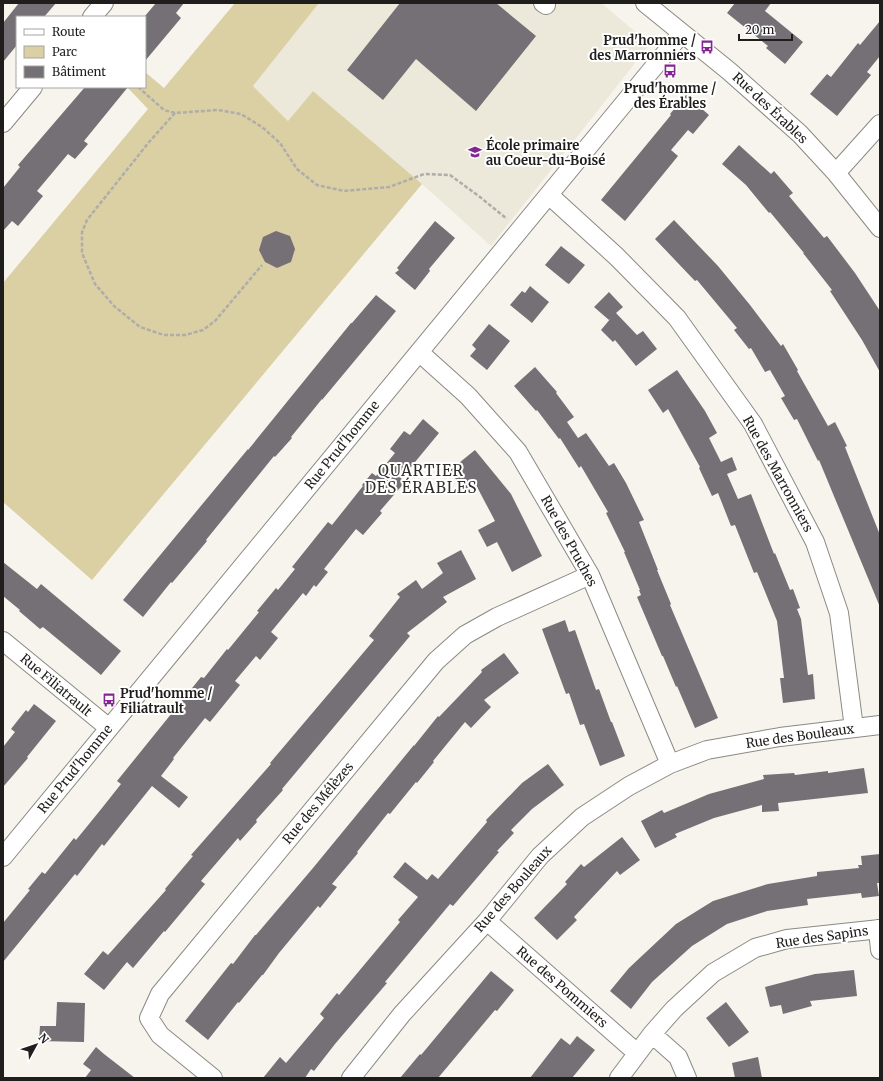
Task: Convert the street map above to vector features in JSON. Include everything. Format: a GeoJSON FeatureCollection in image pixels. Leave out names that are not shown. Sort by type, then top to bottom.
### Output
{"type":"FeatureCollection","features":[{"type":"Feature","properties":{"kind":"street"},"geometry":{"type":"LineString","coordinates":[[93,16],[104,3]]}},
{"type":"Feature","properties":{"kind":"street","name":"Rue des Érables"},"geometry":{"type":"LineString","coordinates":[[645,3],[729,71],[800,134],[836,173],[880,228]]}},
{"type":"Feature","properties":{"kind":"street","name":"Rue Prud'homme"},"geometry":{"type":"LineString","coordinates":[[3,857],[682,33]]}},
{"type":"Feature","properties":{"kind":"street"},"geometry":{"type":"LineString","coordinates":[[3,123],[32,88]]}},
{"type":"Feature","properties":{"kind":"street"},"geometry":{"type":"LineString","coordinates":[[836,173],[880,124]]}},
{"type":"Feature","properties":{"kind":"street","name":"Rue des Marronniers"},"geometry":{"type":"LineString","coordinates":[[549,195],[617,257],[677,318],[754,424],[815,542],[839,613],[854,728]]}},
{"type":"Feature","properties":{"kind":"street","name":"Rue des Pruches"},"geometry":{"type":"LineString","coordinates":[[419,352],[468,396],[518,452],[590,575],[670,764]]}},
{"type":"Feature","properties":{"kind":"street","name":"Rue des Mélèzes"},"geometry":{"type":"LineString","coordinates":[[213,1078],[160,1035],[149,1018],[160,994],[436,661],[465,635],[497,617],[590,575]]}},
{"type":"Feature","properties":{"kind":"street","name":"Rue Filiatrault"},"geometry":{"type":"LineString","coordinates":[[3,641],[109,728]]}},
{"type":"Feature","properties":{"kind":"street","name":"Rue des Bouleaux"},"geometry":{"type":"LineString","coordinates":[[351,1078],[402,1014],[487,921],[540,856],[582,817],[629,786],[670,764],[707,750],[780,737],[880,725]]}},
{"type":"Feature","properties":{"kind":"street","name":"Rue des Pommiers"},"geometry":{"type":"LineString","coordinates":[[487,921],[637,1053]]}},
{"type":"Feature","properties":{"kind":"street"},"geometry":{"type":"LineString","coordinates":[[879,929],[880,950]]}},
{"type":"Feature","properties":{"kind":"street","name":"Rue des Sapins"},"geometry":{"type":"LineString","coordinates":[[619,1078],[652,1034],[674,1010],[713,973],[755,948],[787,939],[879,929]]}},
{"type":"Feature","properties":{"kind":"street"},"geometry":{"type":"LineString","coordinates":[[652,1034],[678,1057],[687,1078]]}},
{"type":"Feature","properties":{"kind":"path"},"geometry":{"type":"LineString","coordinates":[[139,88],[164,110],[175,113],[218,110],[241,114],[262,127],[280,143],[297,169],[317,185],[344,190],[389,187],[424,174],[450,175],[520,229]]}},
{"type":"Feature","properties":{"kind":"path"},"geometry":{"type":"LineString","coordinates":[[175,113],[149,142],[87,220],[82,232],[82,253],[94,284],[114,306],[140,327],[164,335],[185,336],[203,330],[215,321],[262,265]]}},
{"type":"Feature","properties":{"kind":"shaded area","name":"École primaire au Coeur‑du‑Boisé"},"geometry":{"type":"Polygon","coordinates":[[[319,3],[601,3],[650,44],[491,246],[422,184],[313,91],[288,121],[253,86],[319,3]]]}},
{"type":"Feature","properties":{"kind":"green space"},"geometry":{"type":"Polygon","coordinates":[[[235,3],[319,3],[253,86],[288,121],[313,91],[422,184],[92,580],[3,502],[3,283],[148,109],[128,88],[146,88],[146,73],[164,88],[235,3]]]}},
{"type":"Feature","properties":{"kind":"building"},"geometry":{"type":"Polygon","coordinates":[[[19,3],[56,3],[45,16],[16,16],[16,46],[3,62],[3,23],[19,3]]]}},
{"type":"Feature","properties":{"kind":"building"},"geometry":{"type":"Polygon","coordinates":[[[156,3],[184,3],[176,13],[181,18],[146,60],[146,16],[156,3]]]}},
{"type":"Feature","properties":{"kind":"building"},"geometry":{"type":"Polygon","coordinates":[[[400,3],[496,3],[536,36],[476,111],[416,59],[383,100],[347,70],[400,3]]]}},
{"type":"Feature","properties":{"kind":"building"},"geometry":{"type":"Polygon","coordinates":[[[735,3],[771,3],[765,11],[803,42],[785,64],[766,48],[768,46],[727,13],[735,3]]]}},
{"type":"Feature","properties":{"kind":"building"},"geometry":{"type":"Polygon","coordinates":[[[880,21],[880,56],[867,72],[871,75],[837,116],[810,94],[827,74],[831,77],[858,43],[860,45],[880,21]]]}},
{"type":"Feature","properties":{"kind":"building"},"geometry":{"type":"Polygon","coordinates":[[[84,88],[127,88],[84,141],[88,144],[75,159],[68,154],[37,191],[43,196],[18,226],[12,221],[3,231],[3,188],[20,167],[18,165],[84,88]]]}},
{"type":"Feature","properties":{"kind":"building"},"geometry":{"type":"Polygon","coordinates":[[[686,95],[709,115],[693,134],[688,130],[671,150],[678,156],[625,221],[601,200],[686,95]]]}},
{"type":"Feature","properties":{"kind":"building"},"geometry":{"type":"Polygon","coordinates":[[[739,145],[771,174],[774,171],[793,193],[789,196],[824,238],[827,236],[855,273],[880,311],[880,372],[862,340],[830,291],[832,290],[804,253],[746,185],[722,164],[739,145]]]}},
{"type":"Feature","properties":{"kind":"building"},"geometry":{"type":"Polygon","coordinates":[[[674,220],[718,266],[781,346],[783,344],[828,426],[835,422],[847,446],[845,447],[880,535],[880,607],[819,460],[818,461],[797,419],[794,420],[781,398],[785,396],[770,370],[765,372],[751,348],[749,349],[734,330],[737,328],[697,280],[695,281],[655,239],[674,220]]]}},
{"type":"Feature","properties":{"kind":"building"},"geometry":{"type":"Polygon","coordinates":[[[435,221],[455,238],[429,269],[430,271],[415,290],[395,273],[399,270],[397,268],[435,221]]]}},
{"type":"Feature","properties":{"kind":"building"},"geometry":{"type":"Polygon","coordinates":[[[276,231],[290,236],[295,249],[291,262],[277,268],[265,262],[259,250],[263,237],[276,231]]]}},
{"type":"Feature","properties":{"kind":"building"},"geometry":{"type":"Polygon","coordinates":[[[561,246],[585,265],[569,284],[545,265],[561,246]]]}},
{"type":"Feature","properties":{"kind":"building"},"geometry":{"type":"Polygon","coordinates":[[[530,286],[549,302],[532,323],[510,305],[522,291],[525,293],[530,286]]]}},
{"type":"Feature","properties":{"kind":"building"},"geometry":{"type":"Polygon","coordinates":[[[609,292],[623,307],[616,313],[637,335],[643,331],[657,349],[636,366],[615,340],[613,342],[601,330],[611,318],[609,320],[594,307],[609,292]]]}},
{"type":"Feature","properties":{"kind":"building"},"geometry":{"type":"Polygon","coordinates":[[[376,295],[396,311],[322,399],[291,437],[292,438],[275,457],[274,456],[206,540],[207,541],[143,617],[123,600],[351,323],[376,295]]]}},
{"type":"Feature","properties":{"kind":"building"},"geometry":{"type":"Polygon","coordinates":[[[489,324],[510,341],[487,370],[470,356],[476,349],[472,345],[489,324]]]}},
{"type":"Feature","properties":{"kind":"building"},"geometry":{"type":"Polygon","coordinates":[[[535,367],[557,392],[556,393],[574,417],[567,422],[578,438],[586,433],[609,466],[614,463],[626,483],[644,520],[639,522],[671,604],[670,605],[718,718],[695,728],[637,597],[641,595],[640,590],[625,552],[606,513],[608,512],[581,466],[579,468],[560,438],[559,439],[537,410],[536,411],[514,386],[535,367]]]}},
{"type":"Feature","properties":{"kind":"building"},"geometry":{"type":"Polygon","coordinates":[[[677,370],[705,411],[717,433],[709,438],[721,462],[732,457],[737,470],[727,474],[738,499],[751,494],[774,554],[775,553],[790,590],[793,589],[800,608],[797,609],[801,619],[808,675],[813,674],[815,699],[783,703],[780,678],[784,678],[777,621],[757,572],[754,573],[735,525],[731,526],[718,493],[712,496],[699,468],[700,467],[668,409],[663,413],[648,390],[677,370]]]}},
{"type":"Feature","properties":{"kind":"building"},"geometry":{"type":"Polygon","coordinates":[[[423,419],[439,433],[401,479],[405,482],[380,511],[382,513],[363,535],[356,529],[324,569],[328,572],[316,587],[314,585],[306,596],[303,593],[271,632],[278,638],[260,660],[256,656],[235,681],[240,685],[210,722],[205,718],[173,758],[174,759],[161,776],[188,797],[179,808],[152,786],[104,846],[102,844],[77,876],[75,874],[3,962],[3,923],[30,890],[28,889],[42,872],[45,874],[74,838],[76,840],[121,784],[117,781],[201,677],[204,678],[227,649],[228,650],[259,612],[257,611],[276,588],[278,590],[295,569],[292,567],[328,522],[332,525],[372,473],[376,476],[395,453],[390,449],[404,431],[410,435],[423,419]]]}},
{"type":"Feature","properties":{"kind":"building"},"geometry":{"type":"Polygon","coordinates":[[[475,450],[511,494],[542,556],[512,572],[497,542],[487,547],[478,530],[495,521],[476,485],[467,492],[449,471],[475,450]]]}},
{"type":"Feature","properties":{"kind":"building"},"geometry":{"type":"Polygon","coordinates":[[[461,550],[476,579],[443,597],[447,602],[407,633],[410,636],[282,789],[283,790],[256,820],[257,822],[240,841],[238,838],[201,881],[205,884],[133,968],[127,962],[104,990],[84,974],[103,951],[108,955],[166,890],[165,889],[193,856],[191,855],[271,764],[270,763],[374,640],[369,636],[400,597],[397,594],[416,580],[422,589],[443,573],[437,563],[461,550]]]}},
{"type":"Feature","properties":{"kind":"building"},"geometry":{"type":"Polygon","coordinates":[[[3,562],[37,589],[41,584],[121,651],[101,675],[43,627],[40,629],[3,596],[3,562]]]}},
{"type":"Feature","properties":{"kind":"building"},"geometry":{"type":"Polygon","coordinates":[[[565,620],[569,632],[575,630],[596,690],[599,689],[625,756],[600,766],[584,724],[580,725],[569,693],[566,694],[542,629],[565,620]]]}},
{"type":"Feature","properties":{"kind":"building"},"geometry":{"type":"Polygon","coordinates":[[[504,653],[519,673],[484,700],[491,707],[471,728],[465,722],[417,783],[416,782],[390,814],[388,813],[357,852],[358,853],[332,884],[337,887],[320,908],[318,906],[279,953],[263,975],[239,1003],[238,1002],[208,1040],[185,1021],[231,963],[233,964],[255,935],[313,868],[438,716],[439,717],[482,672],[481,670],[504,653]]]}},
{"type":"Feature","properties":{"kind":"building"},"geometry":{"type":"Polygon","coordinates":[[[34,704],[56,721],[27,757],[28,758],[3,787],[3,747],[15,732],[11,729],[26,710],[28,712],[34,704]]]}},
{"type":"Feature","properties":{"kind":"building"},"geometry":{"type":"Polygon","coordinates":[[[548,764],[564,785],[532,809],[511,830],[514,833],[497,851],[499,852],[453,906],[450,904],[314,1071],[311,1069],[305,1078],[263,1078],[280,1057],[286,1063],[324,1018],[320,1014],[337,993],[339,995],[400,922],[398,920],[418,897],[393,877],[405,862],[427,880],[432,874],[438,879],[487,822],[486,820],[522,783],[548,764]]]}},
{"type":"Feature","properties":{"kind":"building"},"geometry":{"type":"Polygon","coordinates":[[[864,768],[868,793],[778,803],[779,811],[762,812],[762,805],[714,818],[675,834],[677,837],[655,848],[641,821],[662,810],[664,813],[709,794],[764,779],[763,775],[794,773],[795,775],[828,771],[828,773],[864,768]]]}},
{"type":"Feature","properties":{"kind":"building"},"geometry":{"type":"Polygon","coordinates":[[[622,837],[640,860],[620,875],[617,871],[574,917],[577,920],[557,940],[534,918],[567,884],[565,882],[581,864],[584,867],[622,837]]]}},
{"type":"Feature","properties":{"kind":"building"},"geometry":{"type":"Polygon","coordinates":[[[880,854],[880,883],[877,883],[879,896],[862,898],[861,893],[807,899],[808,905],[767,911],[727,924],[692,946],[652,982],[631,1009],[610,991],[629,968],[676,924],[713,901],[768,884],[817,876],[817,872],[859,868],[858,865],[862,865],[861,856],[880,854]]]}},
{"type":"Feature","properties":{"kind":"building"},"geometry":{"type":"Polygon","coordinates":[[[854,970],[857,996],[810,1001],[812,1006],[783,1014],[781,1005],[770,1007],[765,987],[815,974],[854,970]]]}},
{"type":"Feature","properties":{"kind":"building"},"geometry":{"type":"Polygon","coordinates":[[[491,971],[514,990],[497,1011],[495,1010],[438,1078],[400,1078],[420,1054],[421,1055],[491,971]]]}},
{"type":"Feature","properties":{"kind":"building"},"geometry":{"type":"Polygon","coordinates":[[[57,1002],[85,1003],[84,1042],[39,1041],[40,1026],[56,1026],[57,1002]]]}},
{"type":"Feature","properties":{"kind":"building"},"geometry":{"type":"Polygon","coordinates":[[[726,1002],[749,1032],[729,1047],[706,1018],[726,1002]]]}},
{"type":"Feature","properties":{"kind":"building"},"geometry":{"type":"Polygon","coordinates":[[[577,1036],[595,1050],[572,1078],[530,1078],[561,1038],[570,1045],[577,1036]]]}},
{"type":"Feature","properties":{"kind":"building"},"geometry":{"type":"Polygon","coordinates":[[[96,1047],[135,1078],[85,1078],[91,1070],[83,1064],[96,1047]]]}},
{"type":"Feature","properties":{"kind":"building"},"geometry":{"type":"Polygon","coordinates":[[[758,1057],[762,1078],[735,1078],[732,1063],[758,1057]]]}},
{"type":"Feature","properties":{"kind":"place","name":"Prud'homme / des Marronniers"},"geometry":{"type":"Point","coordinates":[707,47]}},
{"type":"Feature","properties":{"kind":"place","name":"Prud'homme / des Érables"},"geometry":{"type":"Point","coordinates":[670,71]}},
{"type":"Feature","properties":{"kind":"place","name":"École primaire au Coeur‑du‑Boisé"},"geometry":{"type":"Point","coordinates":[475,152]}},
{"type":"Feature","properties":{"kind":"place","name":"Prud'homme / Filiatrault"},"geometry":{"type":"Point","coordinates":[109,700]}},
{"type":"Feature","properties":{"kind":"district","name":"QUARTIER DES ÉRABLES"},"geometry":{"type":"Point","coordinates":[421,478]}}]}
